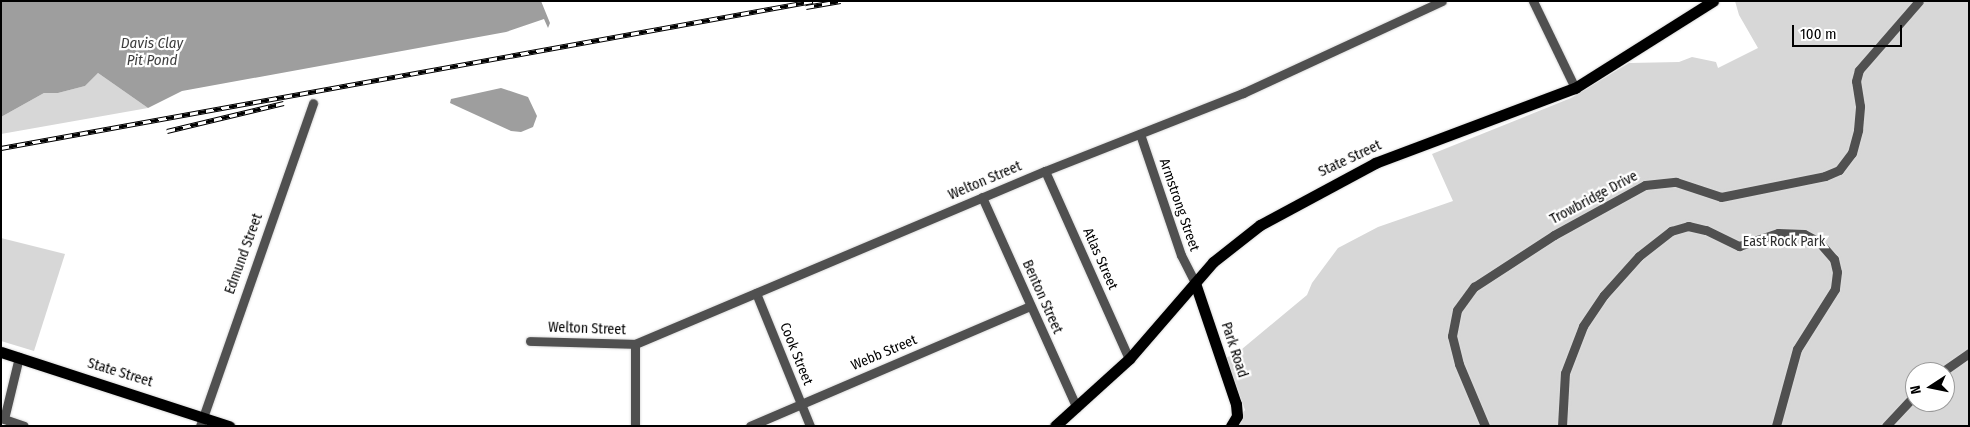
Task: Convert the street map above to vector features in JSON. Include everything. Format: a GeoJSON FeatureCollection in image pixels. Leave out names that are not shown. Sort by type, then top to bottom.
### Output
{"type":"FeatureCollection","features":[{"type":"Feature","properties":{"kind":"main road","name":"State Street"},"geometry":{"type":"LineString","coordinates":[[1055,426],[1129,359],[1213,262],[1249,233],[1340,180],[1398,154],[1575,88],[1713,1]]}},
{"type":"Feature","properties":{"kind":"main road","name":"Park Road"},"geometry":{"type":"LineString","coordinates":[[1194,283],[1236,404],[1237,416],[1231,426]]}},
{"type":"Feature","properties":{"kind":"main road","name":"State Street"},"geometry":{"type":"LineString","coordinates":[[1,352],[202,421],[229,426]]}},
{"type":"Feature","properties":{"kind":"street","name":"Welton Street"},"geometry":{"type":"LineString","coordinates":[[530,341],[635,344],[982,197],[1322,59],[1442,1]]}},
{"type":"Feature","properties":{"kind":"street"},"geometry":{"type":"LineString","coordinates":[[1533,1],[1575,88]]}},
{"type":"Feature","properties":{"kind":"street","name":"Trowbridge Drive"},"geometry":{"type":"LineString","coordinates":[[1485,426],[1459,364],[1452,336],[1457,310],[1474,288],[1554,235],[1650,184],[1676,182],[1721,197],[1819,178],[1840,170],[1852,153],[1858,130],[1860,106],[1856,81],[1859,70],[1919,1]]}},
{"type":"Feature","properties":{"kind":"street","name":"Edmund Street"},"geometry":{"type":"LineString","coordinates":[[202,421],[313,103]]}},
{"type":"Feature","properties":{"kind":"street","name":"Armstrong Street"},"geometry":{"type":"LineString","coordinates":[[1140,134],[1181,255],[1194,283]]}},
{"type":"Feature","properties":{"kind":"street","name":"Atlas Street"},"geometry":{"type":"LineString","coordinates":[[1045,171],[1129,359]]}},
{"type":"Feature","properties":{"kind":"street","name":"Benton Street"},"geometry":{"type":"LineString","coordinates":[[982,197],[1077,408]]}},
{"type":"Feature","properties":{"kind":"street"},"geometry":{"type":"LineString","coordinates":[[1562,426],[1562,391],[1576,341],[1604,295],[1639,256],[1665,234],[1683,226],[1700,228],[1729,243],[1747,245],[1778,233],[1804,234],[1819,242],[1834,259],[1838,272],[1831,298],[1810,325],[1797,349],[1776,426]]}},
{"type":"Feature","properties":{"kind":"street","name":"Cook Street"},"geometry":{"type":"LineString","coordinates":[[756,293],[810,426]]}},
{"type":"Feature","properties":{"kind":"street","name":"Webb Street"},"geometry":{"type":"LineString","coordinates":[[750,426],[1030,306]]}},
{"type":"Feature","properties":{"kind":"street"},"geometry":{"type":"LineString","coordinates":[[635,344],[635,426]]}},
{"type":"Feature","properties":{"kind":"street"},"geometry":{"type":"LineString","coordinates":[[1955,363],[1969,353]]}},
{"type":"Feature","properties":{"kind":"street"},"geometry":{"type":"LineString","coordinates":[[19,357],[3,418],[24,426]]}},
{"type":"Feature","properties":{"kind":"street"},"geometry":{"type":"LineString","coordinates":[[1886,426],[1905,406]]}},
{"type":"Feature","properties":{"kind":"green space","name":"East Rock Park"},"geometry":{"type":"Polygon","coordinates":[[[1735,1],[1969,1],[1969,426],[1234,426],[1245,410],[1226,358],[1242,349],[1307,295],[1312,283],[1338,248],[1378,227],[1453,201],[1432,154],[1571,98],[1629,63],[1679,62],[1692,57],[1716,62],[1718,68],[1758,48],[1739,15],[1735,1]]]}},
{"type":"Feature","properties":{"kind":"green space"},"geometry":{"type":"Polygon","coordinates":[[[98,73],[148,108],[1,134],[1,117],[44,93],[58,93],[85,86],[98,73]]]}},
{"type":"Feature","properties":{"kind":"green space"},"geometry":{"type":"Polygon","coordinates":[[[1,238],[65,254],[34,351],[1,341],[1,238]]]}},
{"type":"Feature","properties":{"kind":"water","name":"Davis Clay Pit Pond"},"geometry":{"type":"Polygon","coordinates":[[[1,1],[541,1],[550,23],[548,28],[544,19],[506,32],[182,91],[148,108],[98,73],[85,86],[58,93],[44,93],[1,117],[1,1]]]}},
{"type":"Feature","properties":{"kind":"water"},"geometry":{"type":"Polygon","coordinates":[[[501,88],[528,97],[537,116],[533,127],[521,132],[511,131],[450,103],[451,99],[501,88]]]}},
{"type":"Feature","properties":{"kind":"railway"},"geometry":{"type":"LineString","coordinates":[[1,148],[813,1]]}},
{"type":"Feature","properties":{"kind":"railway"},"geometry":{"type":"LineString","coordinates":[[806,7],[840,1]]}},
{"type":"Feature","properties":{"kind":"railway"},"geometry":{"type":"LineString","coordinates":[[167,131],[284,103]]}}]}
